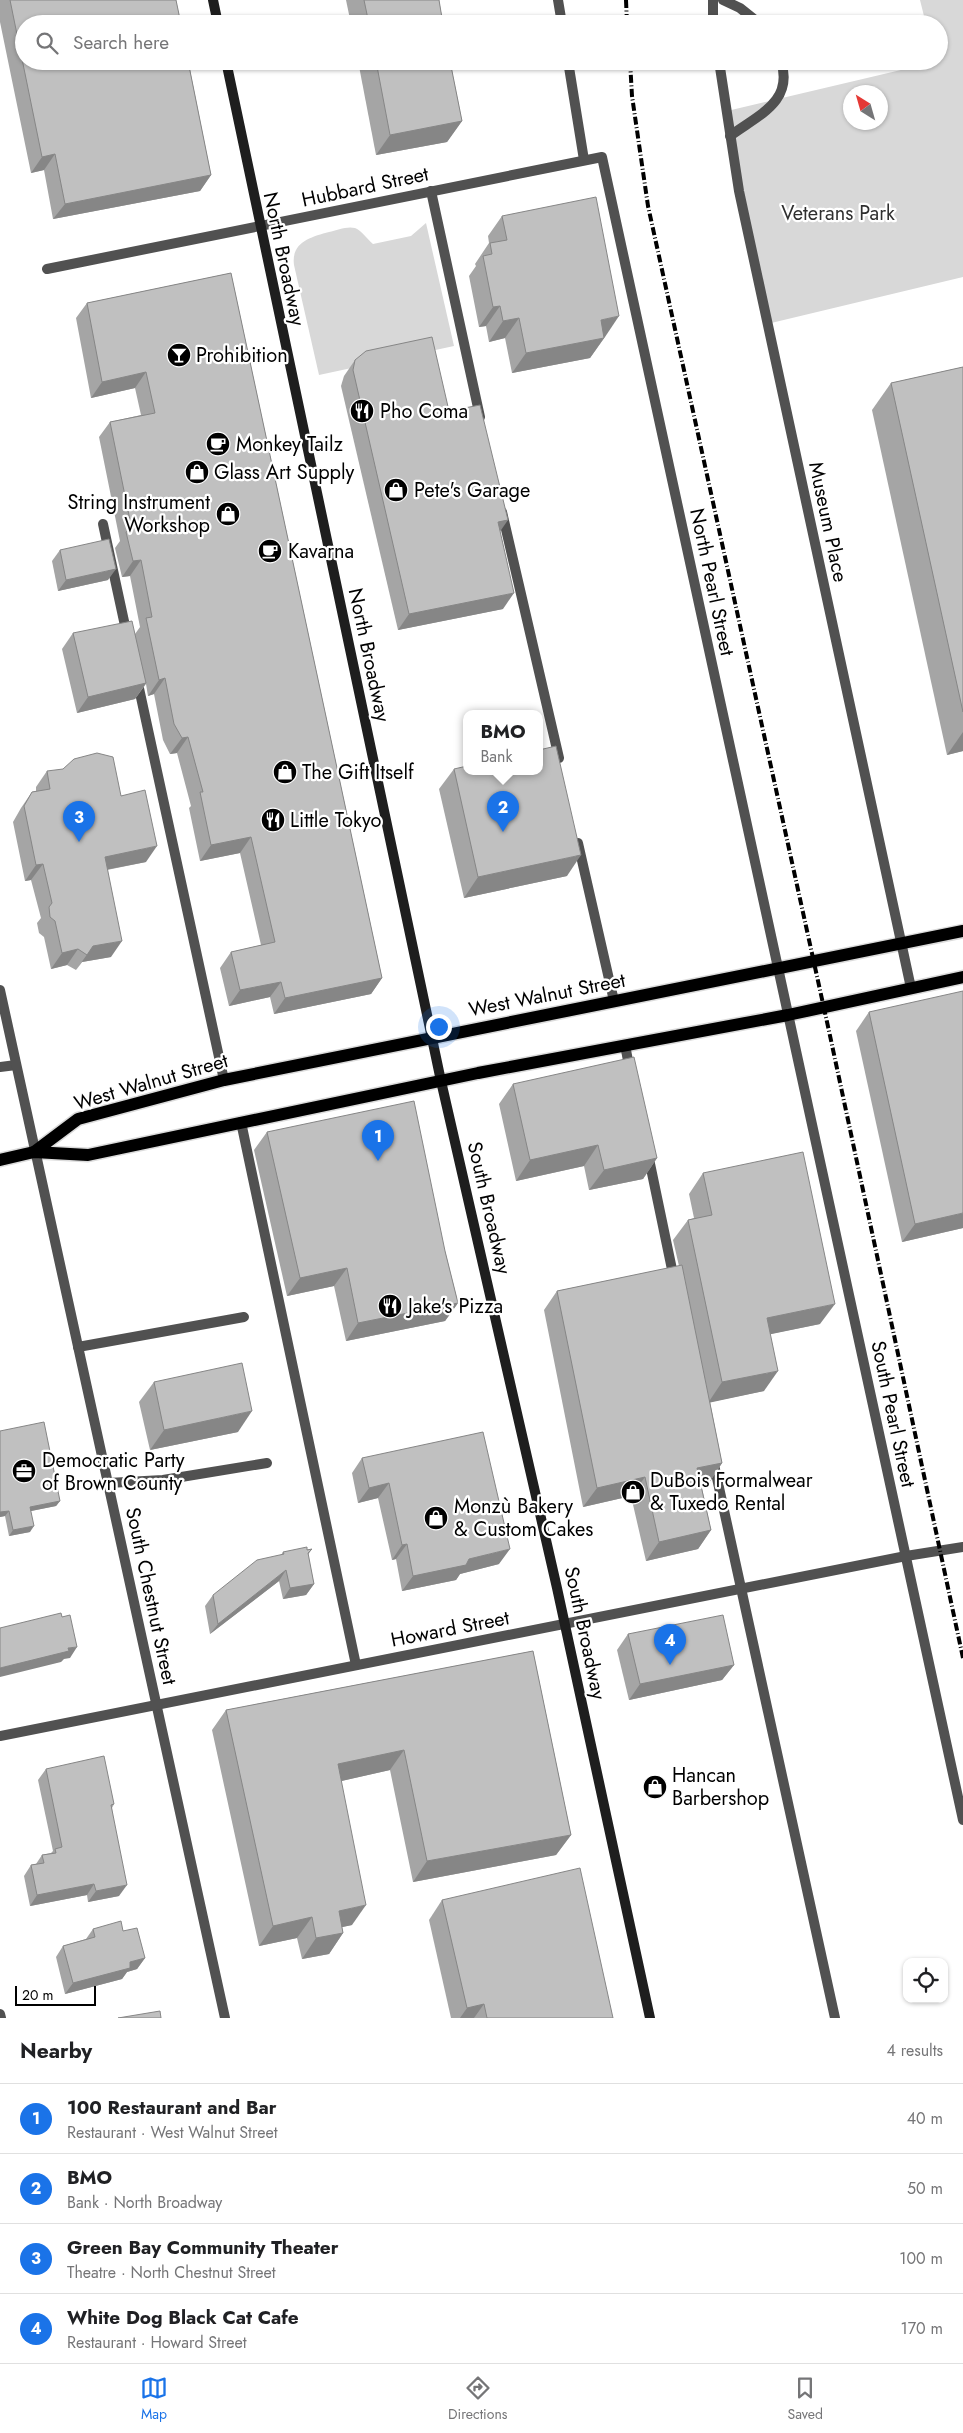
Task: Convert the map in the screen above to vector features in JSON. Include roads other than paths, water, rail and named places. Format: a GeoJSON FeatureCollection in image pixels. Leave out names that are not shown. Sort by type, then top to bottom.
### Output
{"type":"FeatureCollection","features":[{"type":"Feature","properties":{"kind":"main road","name":"West Walnut Street"},"geometry":{"type":"LineString","coordinates":[[34,1152],[78,1119],[224,1080],[432,1037],[778,970],[963,931]]}},
{"type":"Feature","properties":{"kind":"main road","name":"West Walnut Street"},"geometry":{"type":"LineString","coordinates":[[0,1160],[34,1152],[88,1154],[441,1081],[788,1015],[963,977]]}},
{"type":"Feature","properties":{"kind":"street"},"geometry":{"type":"LineString","coordinates":[[213,0],[216,15]]}},
{"type":"Feature","properties":{"kind":"street"},"geometry":{"type":"LineString","coordinates":[[558,0],[560,15]]}},
{"type":"Feature","properties":{"kind":"street"},"geometry":{"type":"LineString","coordinates":[[712,0],[713,15]]}},
{"type":"Feature","properties":{"kind":"street"},"geometry":{"type":"LineString","coordinates":[[723,0],[740,8],[749,15]]}},
{"type":"Feature","properties":{"kind":"street","name":"North Broadway"},"geometry":{"type":"LineString","coordinates":[[228,70],[259,226],[441,1081]]}},
{"type":"Feature","properties":{"kind":"street"},"geometry":{"type":"LineString","coordinates":[[569,70],[584,160]]}},
{"type":"Feature","properties":{"kind":"street","name":"Museum Place"},"geometry":{"type":"LineString","coordinates":[[720,70],[745,220],[911,988]]}},
{"type":"Feature","properties":{"kind":"street"},"geometry":{"type":"LineString","coordinates":[[730,136],[779,99],[785,81],[783,70]]}},
{"type":"Feature","properties":{"kind":"street","name":"Hubbard Street"},"geometry":{"type":"LineString","coordinates":[[47,268],[602,157]]}},
{"type":"Feature","properties":{"kind":"street","name":"North Pearl Street"},"geometry":{"type":"LineString","coordinates":[[602,157],[788,1015]]}},
{"type":"Feature","properties":{"kind":"street"},"geometry":{"type":"LineString","coordinates":[[430,191],[482,427]]}},
{"type":"Feature","properties":{"kind":"street"},"geometry":{"type":"LineString","coordinates":[[500,504],[561,768]]}},
{"type":"Feature","properties":{"kind":"street"},"geometry":{"type":"LineString","coordinates":[[103,524],[128,642]]}},
{"type":"Feature","properties":{"kind":"street"},"geometry":{"type":"LineString","coordinates":[[135,670],[224,1080]]}},
{"type":"Feature","properties":{"kind":"street"},"geometry":{"type":"LineString","coordinates":[[575,830],[614,1001]]}},
{"type":"Feature","properties":{"kind":"street","name":"South Chestnut Street"},"geometry":{"type":"LineString","coordinates":[[0,990],[225,2018]]}},
{"type":"Feature","properties":{"kind":"street","name":"South Pearl Street"},"geometry":{"type":"LineString","coordinates":[[788,1015],[963,1820]]}},
{"type":"Feature","properties":{"kind":"street"},"geometry":{"type":"LineString","coordinates":[[625,1045],[631,1078]]}},
{"type":"Feature","properties":{"kind":"street"},"geometry":{"type":"LineString","coordinates":[[0,1067],[16,1065]]}},
{"type":"Feature","properties":{"kind":"street","name":"South Broadway"},"geometry":{"type":"LineString","coordinates":[[441,1081],[565,1624],[650,2018]]}},
{"type":"Feature","properties":{"kind":"street"},"geometry":{"type":"LineString","coordinates":[[241,1122],[356,1665]]}},
{"type":"Feature","properties":{"kind":"street"},"geometry":{"type":"LineString","coordinates":[[645,1141],[677,1289]]}},
{"type":"Feature","properties":{"kind":"street"},"geometry":{"type":"LineString","coordinates":[[78,1348],[244,1317]]}},
{"type":"Feature","properties":{"kind":"street"},"geometry":{"type":"LineString","coordinates":[[711,1452],[835,2018]]}},
{"type":"Feature","properties":{"kind":"street"},"geometry":{"type":"LineString","coordinates":[[108,1483],[163,1480],[267,1463]]}},
{"type":"Feature","properties":{"kind":"street","name":"Howard Street"},"geometry":{"type":"LineString","coordinates":[[0,1736],[906,1556],[963,1547]]}},
{"type":"Feature","properties":{"kind":"street"},"geometry":{"type":"LineString","coordinates":[[0,2014],[1,2018]]}},
{"type":"Feature","properties":{"kind":"railway"},"geometry":{"type":"LineString","coordinates":[[626,0],[627,15]]}},
{"type":"Feature","properties":{"kind":"railway"},"geometry":{"type":"LineString","coordinates":[[631,70],[632,96],[648,206],[829,1031],[963,1658]]}},
{"type":"Feature","properties":{"kind":"place","name":"Prohibition"},"geometry":{"type":"Point","coordinates":[179,355]}},
{"type":"Feature","properties":{"kind":"place","name":"Pho Coma"},"geometry":{"type":"Point","coordinates":[362,411]}},
{"type":"Feature","properties":{"kind":"place","name":"Monkey Tailz"},"geometry":{"type":"Point","coordinates":[218,444]}},
{"type":"Feature","properties":{"kind":"place","name":"Glass Art Supply"},"geometry":{"type":"Point","coordinates":[197,472]}},
{"type":"Feature","properties":{"kind":"place","name":"Pete's Garage"},"geometry":{"type":"Point","coordinates":[396,490]}},
{"type":"Feature","properties":{"kind":"place","name":"String Instrument Workshop"},"geometry":{"type":"Point","coordinates":[228,514]}},
{"type":"Feature","properties":{"kind":"place","name":"Kavarna"},"geometry":{"type":"Point","coordinates":[270,551]}},
{"type":"Feature","properties":{"kind":"place","name":"The Gift Itself"},"geometry":{"type":"Point","coordinates":[285,772]}},
{"type":"Feature","properties":{"kind":"place","name":"Little Tokyo"},"geometry":{"type":"Point","coordinates":[273,820]}},
{"type":"Feature","properties":{"kind":"place","name":"BMO"},"geometry":{"type":"Point","coordinates":[503,832]}},
{"type":"Feature","properties":{"kind":"place","name":"Green Bay Community Theater"},"geometry":{"type":"Point","coordinates":[79,842]}},
{"type":"Feature","properties":{"kind":"place","name":"100 Restaurant and Bar"},"geometry":{"type":"Point","coordinates":[378,1161]}},
{"type":"Feature","properties":{"kind":"place","name":"Jake's Pizza"},"geometry":{"type":"Point","coordinates":[390,1306]}},
{"type":"Feature","properties":{"kind":"place","name":"Democratic Party of Brown County"},"geometry":{"type":"Point","coordinates":[24,1471]}},
{"type":"Feature","properties":{"kind":"place","name":"DuBois Formalwear & Tuxedo Rental"},"geometry":{"type":"Point","coordinates":[633,1492]}},
{"type":"Feature","properties":{"kind":"place","name":"Monzù Bakery & Custom Cakes"},"geometry":{"type":"Point","coordinates":[436,1518]}},
{"type":"Feature","properties":{"kind":"place","name":"White Dog Black Cat Cafe"},"geometry":{"type":"Point","coordinates":[670,1665]}},
{"type":"Feature","properties":{"kind":"place","name":"Hancan Barbershop"},"geometry":{"type":"Point","coordinates":[655,1787]}},
{"type":"Feature","properties":{"kind":"park label","name":"Veterans Park"},"geometry":{"type":"Point","coordinates":[838,213]}}]}
